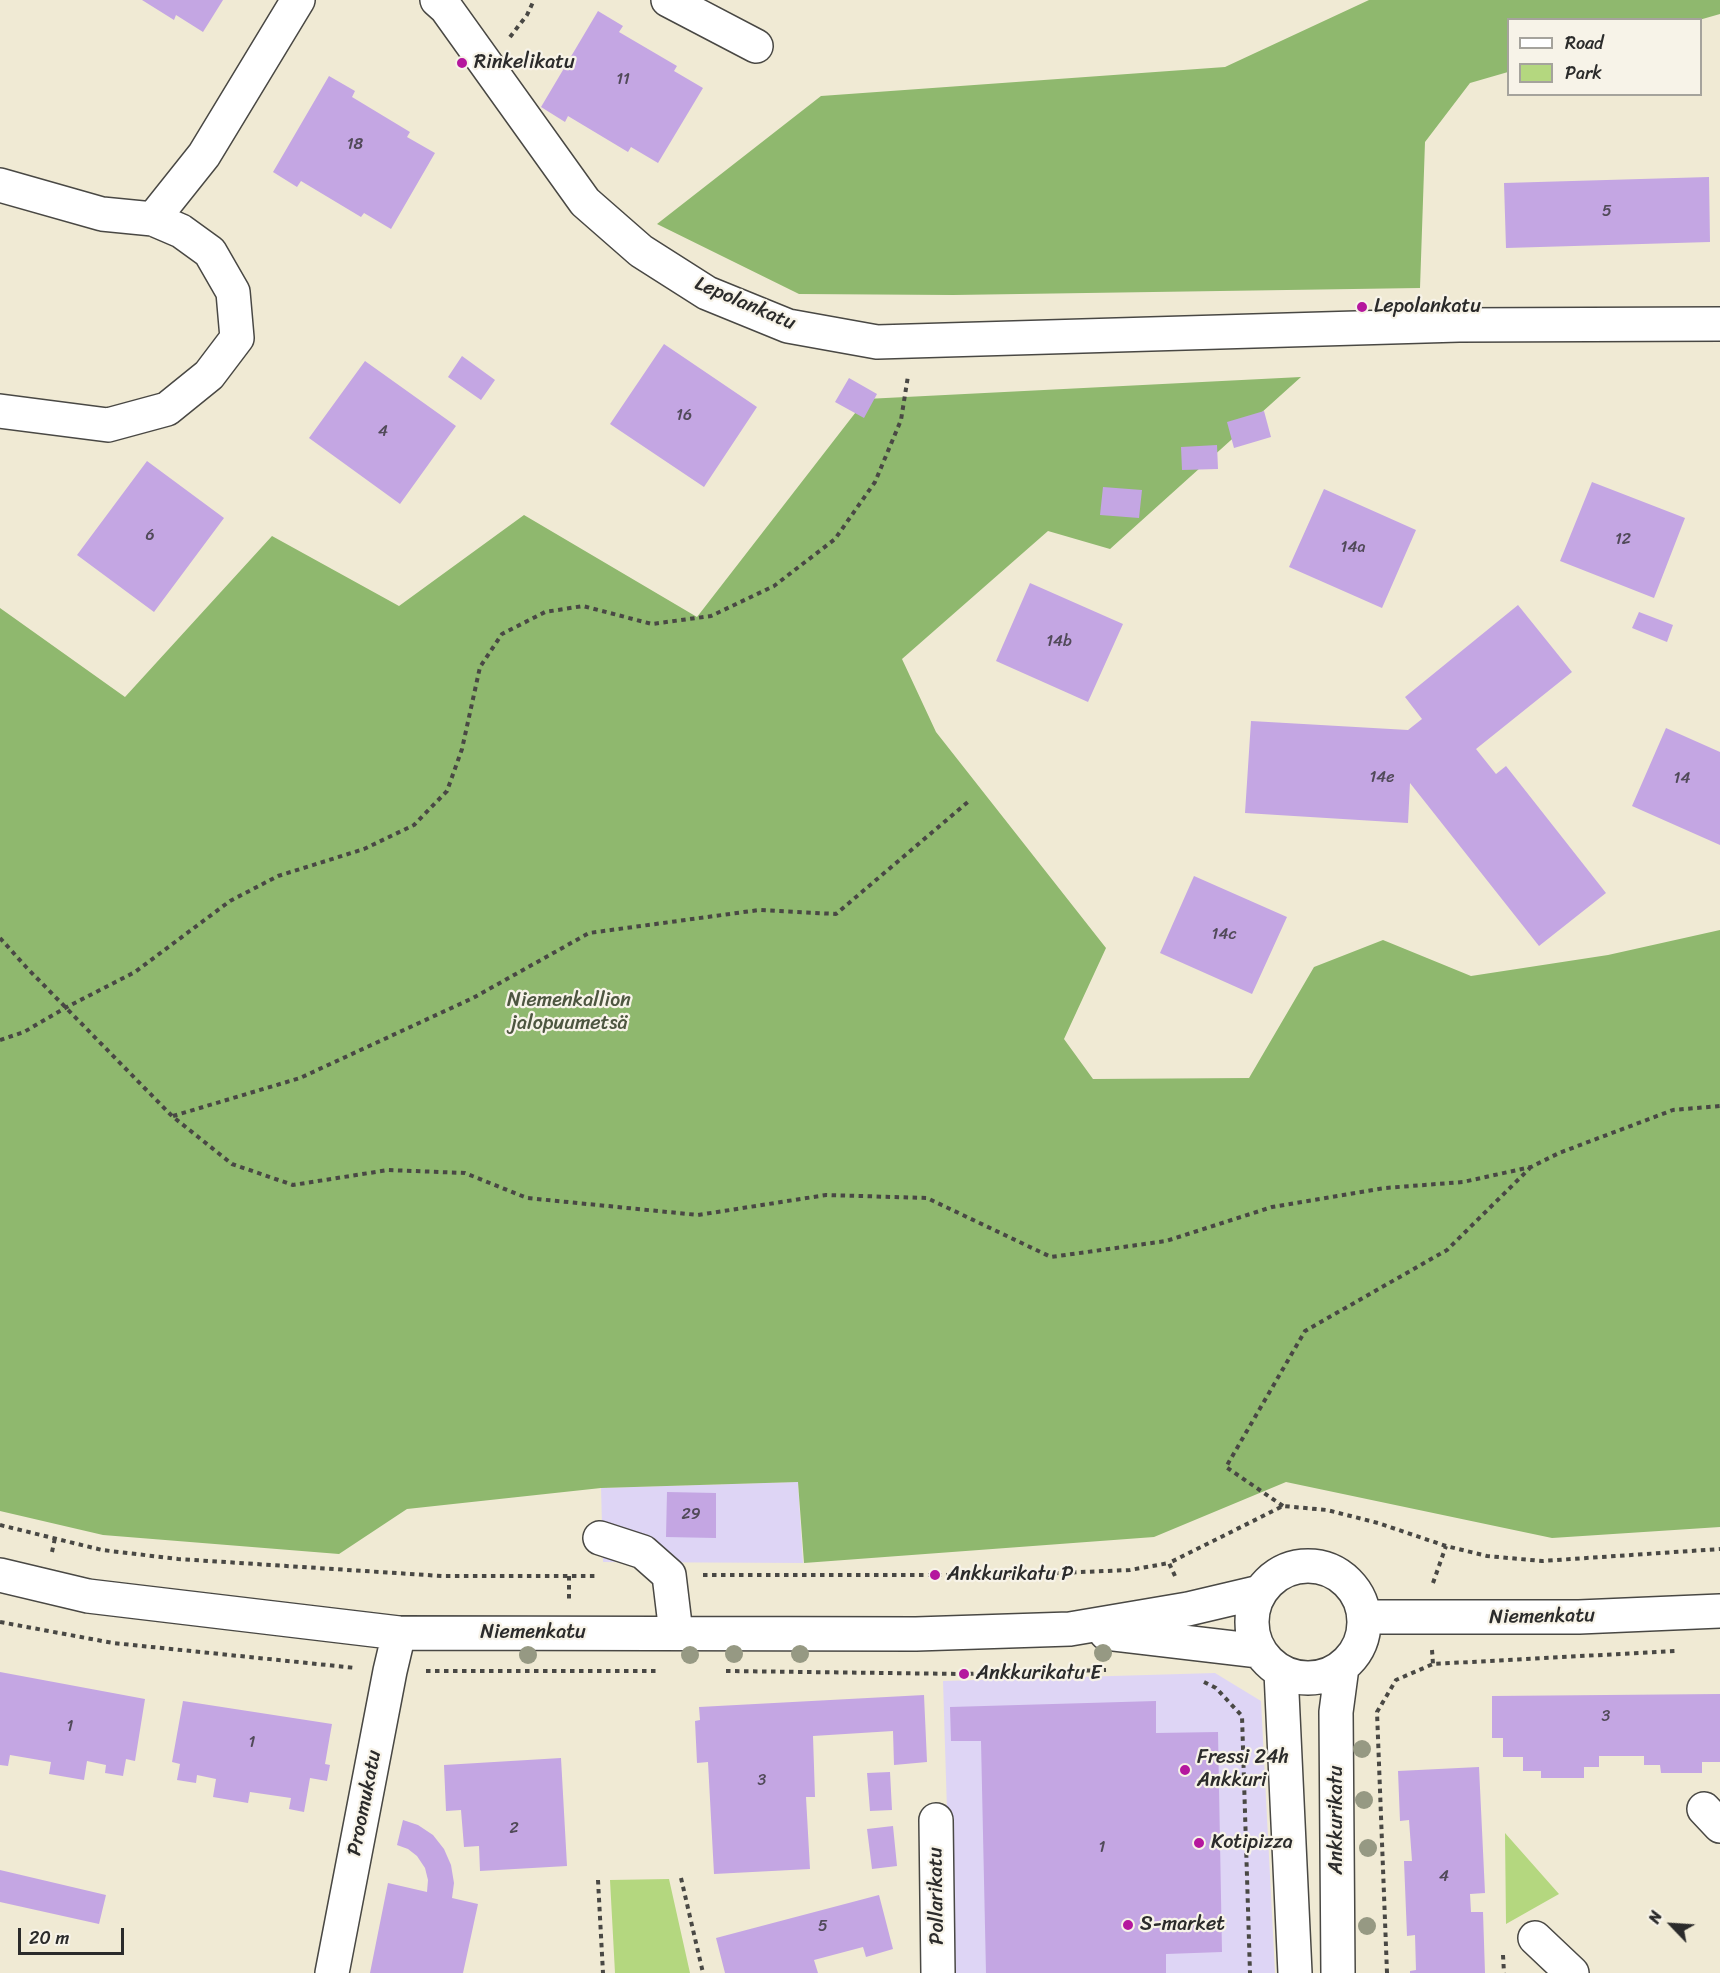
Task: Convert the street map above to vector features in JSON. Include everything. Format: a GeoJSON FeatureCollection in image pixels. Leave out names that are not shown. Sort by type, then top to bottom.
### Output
{"type":"FeatureCollection","features":[{"type":"Feature","properties":{"kind":"street"},"geometry":{"type":"LineString","coordinates":[[153,219],[204,155],[298,0]]}},
{"type":"Feature","properties":{"kind":"street","name":"Lepolankatu"},"geometry":{"type":"LineString","coordinates":[[437,0],[446,8],[585,202],[641,251],[708,293],[788,326],[877,342],[914,339],[1459,325],[1720,324]]}},
{"type":"Feature","properties":{"kind":"street"},"geometry":{"type":"LineString","coordinates":[[668,0],[756,46]]}},
{"type":"Feature","properties":{"kind":"street"},"geometry":{"type":"LineString","coordinates":[[0,185],[102,214],[153,219],[181,231],[210,252],[233,292],[237,338],[209,375],[167,409],[108,425],[0,411]]}},
{"type":"Feature","properties":{"kind":"street"},"geometry":{"type":"LineString","coordinates":[[600,1539],[643,1552],[669,1575],[676,1633]]}},
{"type":"Feature","properties":{"kind":"street"},"geometry":{"type":"LineString","coordinates":[[1309,1565],[1337,1574],[1348,1583],[1359,1599],[1364,1617],[1359,1646],[1351,1658],[1342,1667],[1326,1676],[1308,1678],[1270,1661],[1253,1637],[1251,1622],[1260,1592],[1274,1576],[1291,1568],[1309,1565]]}},
{"type":"Feature","properties":{"kind":"street","name":"Niemenkatu"},"geometry":{"type":"LineString","coordinates":[[0,1575],[88,1596],[399,1633],[916,1634],[1070,1629],[1188,1609],[1260,1592]]}},
{"type":"Feature","properties":{"kind":"street","name":"Niemenkatu"},"geometry":{"type":"LineString","coordinates":[[1364,1617],[1579,1617],[1720,1611]]}},
{"type":"Feature","properties":{"kind":"street","name":"Niemenkatu"},"geometry":{"type":"LineString","coordinates":[[1070,1629],[1270,1661]]}},
{"type":"Feature","properties":{"kind":"street","name":"Proomukatu"},"geometry":{"type":"LineString","coordinates":[[332,1973],[399,1633]]}},
{"type":"Feature","properties":{"kind":"street"},"geometry":{"type":"LineString","coordinates":[[1270,1661],[1295,1973]]}},
{"type":"Feature","properties":{"kind":"street","name":"Ankkurikatu"},"geometry":{"type":"LineString","coordinates":[[1338,1973],[1336,1712],[1342,1667]]}},
{"type":"Feature","properties":{"kind":"street","name":"Pollarikatu"},"geometry":{"type":"LineString","coordinates":[[936,1820],[938,1973]]}},
{"type":"Feature","properties":{"kind":"street"},"geometry":{"type":"LineString","coordinates":[[1535,1938],[1572,1973]]}},
{"type":"Feature","properties":{"kind":"path"},"geometry":{"type":"LineString","coordinates":[[487,66],[527,15],[534,0]]}},
{"type":"Feature","properties":{"kind":"path"},"geometry":{"type":"LineString","coordinates":[[0,1040],[24,1032],[135,972],[230,901],[278,876],[364,849],[414,825],[447,791],[462,748],[480,667],[502,633],[545,612],[583,606],[652,624],[711,616],[774,586],[835,539],[875,482],[901,420],[914,339]]}},
{"type":"Feature","properties":{"kind":"path"},"geometry":{"type":"LineString","coordinates":[[172,1116],[300,1078],[473,998],[589,933],[759,910],[836,914],[969,801]]}},
{"type":"Feature","properties":{"kind":"path"},"geometry":{"type":"LineString","coordinates":[[0,938],[65,1008],[172,1116],[232,1164],[293,1185],[388,1170],[465,1173],[526,1198],[698,1215],[826,1195],[927,1198],[1051,1257],[1166,1241],[1272,1207],[1384,1188],[1463,1182],[1531,1167],[1559,1153],[1673,1110],[1720,1106]]}},
{"type":"Feature","properties":{"kind":"path"},"geometry":{"type":"LineString","coordinates":[[1531,1167],[1447,1250],[1305,1331],[1226,1467],[1283,1506],[1327,1510],[1486,1556],[1542,1561],[1720,1549]]}},
{"type":"Feature","properties":{"kind":"path"},"geometry":{"type":"LineString","coordinates":[[1188,1609],[1169,1563],[1283,1506]]}},
{"type":"Feature","properties":{"kind":"path"},"geometry":{"type":"LineString","coordinates":[[1387,1973],[1377,1712],[1396,1680],[1433,1664],[1684,1650]]}},
{"type":"Feature","properties":{"kind":"path"},"geometry":{"type":"LineString","coordinates":[[1242,1716],[1250,1973]]}},
{"type":"Feature","properties":{"kind":"path"},"geometry":{"type":"LineString","coordinates":[[681,1878],[703,1973]]}},
{"type":"Feature","properties":{"kind":"path"},"geometry":{"type":"LineString","coordinates":[[598,1880],[603,1973]]}},
{"type":"Feature","properties":{"kind":"path"},"geometry":{"type":"LineString","coordinates":[[1503,1952],[1504,1973]]}},
{"type":"Feature","properties":{"kind":"shaded area"},"geometry":{"type":"Polygon","coordinates":[[[798,1482],[803,1563],[603,1562],[601,1488],[798,1482]]]}},
{"type":"Feature","properties":{"kind":"shaded area"},"geometry":{"type":"Polygon","coordinates":[[[1215,1673],[1261,1701],[1275,1973],[952,1973],[943,1681],[1215,1673]]]}},
{"type":"Feature","properties":{"kind":"green space"},"geometry":{"type":"Polygon","coordinates":[[[1369,0],[1720,0],[1720,14],[1702,19],[1507,18],[1507,72],[1470,83],[1425,142],[1420,288],[953,295],[799,294],[657,224],[821,96],[1225,67],[1369,0]]]}},
{"type":"Feature","properties":{"kind":"green space","name":"Niemenkallion jalopuumetsä"},"geometry":{"type":"Polygon","coordinates":[[[1301,377],[1110,549],[1048,531],[902,659],[936,732],[1106,948],[1064,1039],[1093,1079],[1249,1078],[1314,967],[1383,940],[1471,976],[1608,955],[1720,930],[1720,1527],[1552,1538],[1286,1482],[1154,1537],[804,1563],[798,1482],[601,1488],[407,1509],[339,1554],[103,1535],[0,1511],[0,608],[125,697],[272,536],[399,606],[524,515],[697,617],[866,399],[1301,377]]]}},
{"type":"Feature","properties":{"kind":"green space"},"geometry":{"type":"Polygon","coordinates":[[[1505,1833],[1559,1894],[1506,1924],[1505,1833]]]}},
{"type":"Feature","properties":{"kind":"green space"},"geometry":{"type":"Polygon","coordinates":[[[669,1879],[690,1973],[615,1973],[610,1880],[669,1879]]]}},
{"type":"Feature","properties":{"kind":"building"},"geometry":{"type":"Polygon","coordinates":[[[142,0],[223,0],[203,32],[176,15],[174,20],[142,0]]]}},
{"type":"Feature","properties":{"kind":"building"},"geometry":{"type":"Polygon","coordinates":[[[598,11],[623,26],[619,32],[677,66],[674,71],[703,88],[658,163],[631,147],[628,152],[568,116],[565,122],[541,107],[598,11]]]}},
{"type":"Feature","properties":{"kind":"building"},"geometry":{"type":"Polygon","coordinates":[[[329,76],[355,91],[352,97],[410,132],[407,137],[435,153],[391,229],[364,213],[361,217],[301,181],[297,187],[273,172],[329,76]]]}},
{"type":"Feature","properties":{"kind":"building"},"geometry":{"type":"Polygon","coordinates":[[[1709,177],[1710,242],[1506,248],[1504,183],[1709,177]]]}},
{"type":"Feature","properties":{"kind":"building"},"geometry":{"type":"Polygon","coordinates":[[[664,344],[757,407],[704,487],[610,424],[664,344]]]}},
{"type":"Feature","properties":{"kind":"building"},"geometry":{"type":"Polygon","coordinates":[[[462,356],[495,380],[481,400],[448,377],[462,356]]]}},
{"type":"Feature","properties":{"kind":"building"},"geometry":{"type":"Polygon","coordinates":[[[365,361],[456,426],[400,504],[309,438],[365,361]]]}},
{"type":"Feature","properties":{"kind":"building"},"geometry":{"type":"Polygon","coordinates":[[[849,378],[877,394],[864,418],[835,402],[849,378]]]}},
{"type":"Feature","properties":{"kind":"building"},"geometry":{"type":"Polygon","coordinates":[[[1264,411],[1271,437],[1234,448],[1227,422],[1264,411]]]}},
{"type":"Feature","properties":{"kind":"building"},"geometry":{"type":"Polygon","coordinates":[[[1217,445],[1218,469],[1182,470],[1181,447],[1217,445]]]}},
{"type":"Feature","properties":{"kind":"building"},"geometry":{"type":"Polygon","coordinates":[[[147,461],[224,518],[154,612],[77,555],[147,461]]]}},
{"type":"Feature","properties":{"kind":"building"},"geometry":{"type":"Polygon","coordinates":[[[1592,482],[1685,518],[1654,598],[1560,561],[1592,482]]]}},
{"type":"Feature","properties":{"kind":"building"},"geometry":{"type":"Polygon","coordinates":[[[1103,487],[1142,490],[1139,518],[1100,515],[1103,487]]]}},
{"type":"Feature","properties":{"kind":"building"},"geometry":{"type":"Polygon","coordinates":[[[1324,489],[1416,530],[1382,608],[1289,567],[1324,489]]]}},
{"type":"Feature","properties":{"kind":"building"},"geometry":{"type":"Polygon","coordinates":[[[1030,583],[1123,624],[1088,702],[996,661],[1030,583]]]}},
{"type":"Feature","properties":{"kind":"building"},"geometry":{"type":"Polygon","coordinates":[[[1518,605],[1572,672],[1476,749],[1496,774],[1506,766],[1606,893],[1539,946],[1410,783],[1408,823],[1245,813],[1251,721],[1408,730],[1422,719],[1405,697],[1518,605]]]}},
{"type":"Feature","properties":{"kind":"building"},"geometry":{"type":"Polygon","coordinates":[[[1639,612],[1673,625],[1667,642],[1632,628],[1639,612]]]}},
{"type":"Feature","properties":{"kind":"building"},"geometry":{"type":"Polygon","coordinates":[[[1666,728],[1720,752],[1720,845],[1632,806],[1666,728]]]}},
{"type":"Feature","properties":{"kind":"building"},"geometry":{"type":"Polygon","coordinates":[[[1194,876],[1287,917],[1252,994],[1160,953],[1194,876]]]}},
{"type":"Feature","properties":{"kind":"building"},"geometry":{"type":"Polygon","coordinates":[[[667,1492],[716,1493],[716,1538],[666,1537],[667,1492]]]}},
{"type":"Feature","properties":{"kind":"building"},"geometry":{"type":"Polygon","coordinates":[[[0,1672],[145,1699],[135,1761],[126,1759],[123,1776],[105,1773],[106,1765],[87,1761],[84,1780],[49,1774],[51,1762],[10,1755],[8,1766],[0,1765],[0,1672]]]}},
{"type":"Feature","properties":{"kind":"building"},"geometry":{"type":"Polygon","coordinates":[[[1720,1694],[1720,1762],[1702,1762],[1702,1773],[1661,1773],[1660,1765],[1644,1765],[1644,1756],[1599,1756],[1599,1767],[1584,1767],[1584,1778],[1541,1778],[1541,1771],[1523,1771],[1523,1757],[1503,1757],[1503,1738],[1492,1738],[1492,1696],[1720,1694]]]}},
{"type":"Feature","properties":{"kind":"building"},"geometry":{"type":"Polygon","coordinates":[[[924,1695],[927,1762],[894,1765],[893,1731],[813,1736],[815,1797],[806,1797],[810,1869],[714,1874],[708,1762],[697,1763],[695,1721],[700,1720],[699,1707],[924,1695]]]}},
{"type":"Feature","properties":{"kind":"building"},"geometry":{"type":"Polygon","coordinates":[[[183,1701],[332,1724],[325,1764],[330,1765],[327,1781],[310,1778],[304,1812],[289,1809],[291,1798],[250,1792],[248,1803],[213,1797],[216,1779],[197,1775],[196,1783],[177,1780],[180,1764],[172,1762],[183,1701]]]}},
{"type":"Feature","properties":{"kind":"building"},"geometry":{"type":"Polygon","coordinates":[[[1156,1701],[1156,1733],[1218,1732],[1222,1952],[1166,1954],[1166,1973],[986,1973],[981,1741],[951,1741],[950,1707],[1156,1701]]]}},
{"type":"Feature","properties":{"kind":"building"},"geometry":{"type":"Polygon","coordinates":[[[561,1758],[567,1866],[480,1871],[479,1846],[464,1847],[461,1810],[446,1811],[444,1765],[561,1758]]]}},
{"type":"Feature","properties":{"kind":"building"},"geometry":{"type":"Polygon","coordinates":[[[1479,1767],[1485,1893],[1470,1894],[1471,1912],[1483,1912],[1485,1973],[1410,1973],[1416,1970],[1415,1935],[1407,1936],[1404,1861],[1412,1861],[1409,1820],[1400,1821],[1398,1771],[1479,1767]]]}},
{"type":"Feature","properties":{"kind":"building"},"geometry":{"type":"Polygon","coordinates":[[[890,1772],[892,1810],[870,1811],[867,1773],[890,1772]]]}},
{"type":"Feature","properties":{"kind":"building"},"geometry":{"type":"Polygon","coordinates":[[[403,1820],[418,1825],[433,1835],[444,1849],[451,1865],[454,1883],[452,1898],[478,1904],[463,1973],[370,1973],[388,1883],[427,1892],[428,1880],[425,1868],[417,1856],[397,1845],[403,1820]]]}},
{"type":"Feature","properties":{"kind":"building"},"geometry":{"type":"Polygon","coordinates":[[[893,1826],[897,1866],[872,1869],[867,1829],[893,1826]]]}},
{"type":"Feature","properties":{"kind":"building"},"geometry":{"type":"Polygon","coordinates":[[[0,1870],[106,1895],[99,1924],[0,1902],[0,1870]]]}},
{"type":"Feature","properties":{"kind":"building"},"geometry":{"type":"Polygon","coordinates":[[[879,1895],[893,1949],[866,1957],[863,1947],[814,1960],[818,1973],[725,1973],[716,1938],[879,1895]]]}},
{"type":"Feature","properties":{"kind":"place","name":"Rinkelikatu"},"geometry":{"type":"Point","coordinates":[462,63]}},
{"type":"Feature","properties":{"kind":"place","name":"Lepolankatu"},"geometry":{"type":"Point","coordinates":[1362,307]}},
{"type":"Feature","properties":{"kind":"place","name":"Ankkurikatu P"},"geometry":{"type":"Point","coordinates":[935,1575]}},
{"type":"Feature","properties":{"kind":"place","name":"Ankkurikatu E"},"geometry":{"type":"Point","coordinates":[964,1674]}},
{"type":"Feature","properties":{"kind":"place","name":"Fressi 24h Ankkuri"},"geometry":{"type":"Point","coordinates":[1185,1770]}},
{"type":"Feature","properties":{"kind":"place","name":"Kotipizza"},"geometry":{"type":"Point","coordinates":[1199,1843]}},
{"type":"Feature","properties":{"kind":"place","name":"S-market"},"geometry":{"type":"Point","coordinates":[1128,1925]}}]}
